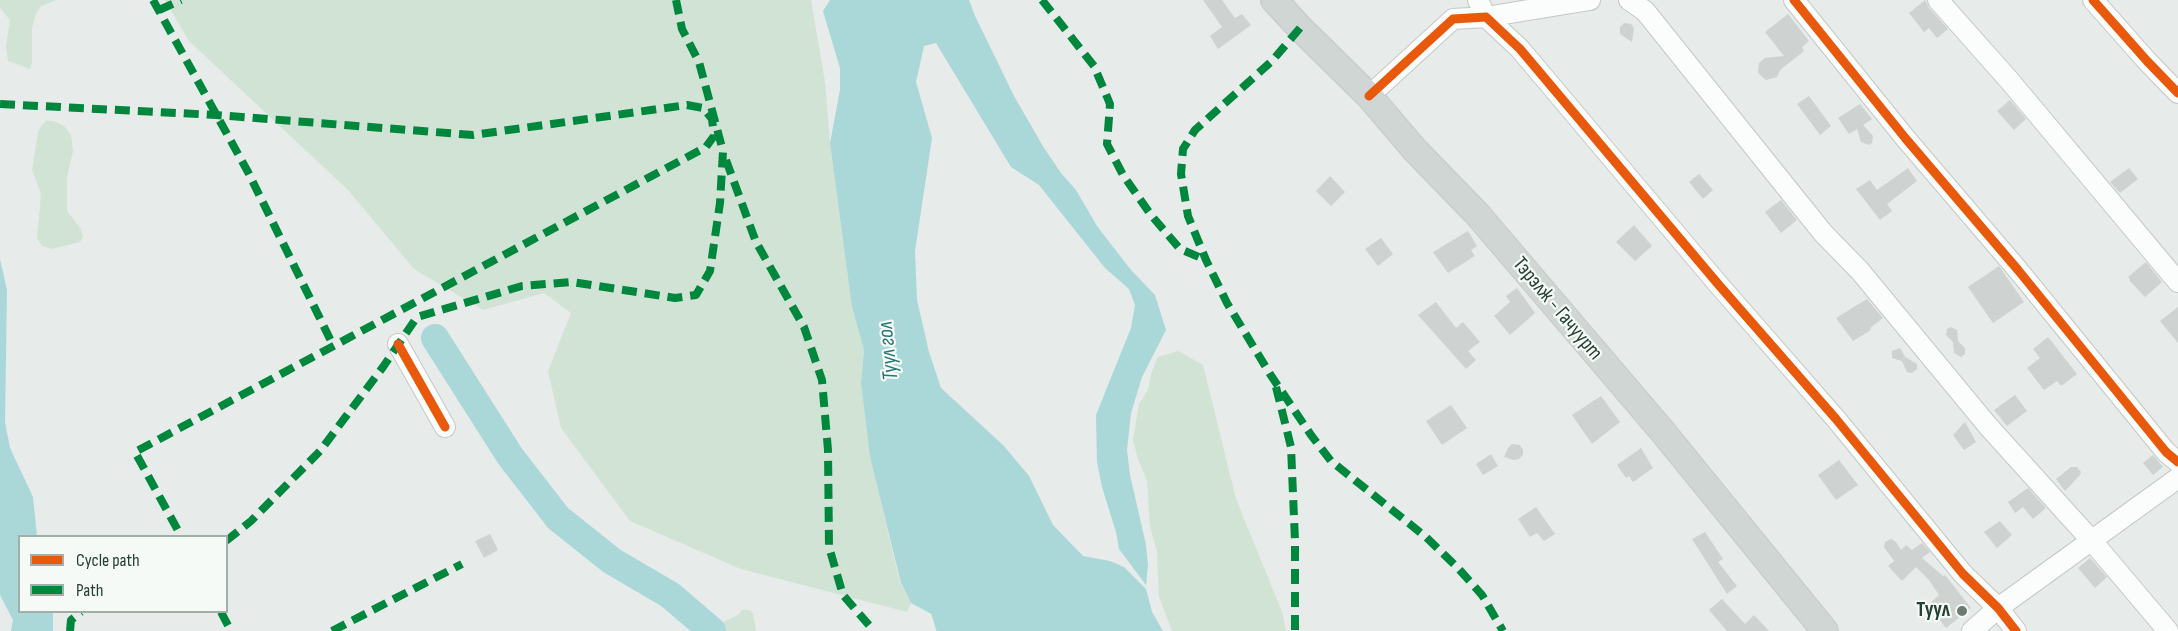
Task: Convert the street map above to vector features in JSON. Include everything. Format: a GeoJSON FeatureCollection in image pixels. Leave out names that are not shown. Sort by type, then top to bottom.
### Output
{"type":"FeatureCollection","features":[{"type":"Feature","properties":{"kind":"main road","name":"Тэрэлж - Гачуурт"},"geometry":{"type":"LineString","coordinates":[[1274,0],[1369,96],[1414,149],[1478,215],[1632,396],[1825,631]]}},
{"type":"Feature","properties":{"kind":"street"},"geometry":{"type":"LineString","coordinates":[[1369,96],[1453,19],[1482,8],[1590,0]]}},
{"type":"Feature","properties":{"kind":"street"},"geometry":{"type":"LineString","coordinates":[[1629,0],[1645,11],[1823,232],[1860,271],[1988,426],[2092,541],[2168,631]]}},
{"type":"Feature","properties":{"kind":"street"},"geometry":{"type":"LineString","coordinates":[[1794,0],[1906,139],[2018,270],[2166,452],[2178,462]]}},
{"type":"Feature","properties":{"kind":"street"},"geometry":{"type":"LineString","coordinates":[[1938,0],[2009,80],[2178,282]]}},
{"type":"Feature","properties":{"kind":"street"},"geometry":{"type":"LineString","coordinates":[[2094,0],[2178,93]]}},
{"type":"Feature","properties":{"kind":"street"},"geometry":{"type":"LineString","coordinates":[[1482,8],[1520,49],[1836,419],[1963,574],[1998,608],[2016,631]]}},
{"type":"Feature","properties":{"kind":"street"},"geometry":{"type":"LineString","coordinates":[[398,345],[445,427]]}},
{"type":"Feature","properties":{"kind":"street"},"geometry":{"type":"LineString","coordinates":[[1972,631],[1998,608],[2178,478]]}},
{"type":"Feature","properties":{"kind":"green space"},"geometry":{"type":"Polygon","coordinates":[[[0,0],[56,0],[41,6],[36,14],[32,28],[30,69],[8,61],[6,46],[10,20],[0,8],[0,0]]]}},
{"type":"Feature","properties":{"kind":"green space"},"geometry":{"type":"Polygon","coordinates":[[[165,0],[811,0],[825,82],[830,143],[852,307],[864,350],[861,383],[870,457],[900,583],[911,603],[907,612],[741,569],[630,521],[561,428],[548,371],[571,313],[544,293],[483,310],[414,269],[348,190],[189,41],[165,0]]]}},
{"type":"Feature","properties":{"kind":"green space"},"geometry":{"type":"Polygon","coordinates":[[[46,121],[63,125],[71,135],[73,151],[67,178],[67,211],[81,229],[83,237],[80,242],[52,249],[42,246],[37,238],[41,194],[32,170],[38,132],[46,121]]]}},
{"type":"Feature","properties":{"kind":"green space"},"geometry":{"type":"Polygon","coordinates":[[[1178,351],[1203,365],[1236,499],[1282,612],[1286,631],[1172,631],[1159,597],[1157,552],[1150,526],[1147,481],[1133,440],[1139,404],[1148,390],[1158,357],[1178,351]]]}},
{"type":"Feature","properties":{"kind":"green space"},"geometry":{"type":"Polygon","coordinates":[[[742,610],[750,610],[753,614],[756,631],[722,631],[719,626],[738,615],[742,610]]]}},
{"type":"Feature","properties":{"kind":"water","name":"Туул гол"},"geometry":{"type":"Polygon","coordinates":[[[830,0],[969,0],[1014,96],[1044,148],[1076,190],[1097,226],[1131,270],[1155,295],[1166,330],[1142,377],[1131,413],[1127,450],[1130,475],[1146,545],[1148,565],[1146,585],[1119,549],[1097,462],[1096,415],[1131,328],[1135,305],[1129,289],[1105,268],[1039,185],[1011,167],[936,43],[924,46],[916,82],[932,138],[915,251],[917,300],[929,352],[941,388],[1004,446],[1029,476],[1053,525],[1083,556],[1110,561],[1124,567],[1146,589],[1152,612],[1163,631],[963,631],[911,603],[901,583],[870,457],[861,383],[864,350],[852,307],[830,143],[840,90],[840,68],[823,11],[830,0]]]}},
{"type":"Feature","properties":{"kind":"water"},"geometry":{"type":"Polygon","coordinates":[[[0,259],[7,290],[5,422],[10,448],[33,497],[37,535],[18,535],[18,613],[53,613],[53,631],[11,631],[13,620],[0,595],[0,259]]]}},
{"type":"Feature","properties":{"kind":"building"},"geometry":{"type":"Polygon","coordinates":[[[1203,0],[1222,0],[1235,18],[1242,14],[1251,25],[1218,49],[1210,36],[1222,27],[1203,0]]]}},
{"type":"Feature","properties":{"kind":"building"},"geometry":{"type":"Polygon","coordinates":[[[1925,0],[1929,8],[1948,29],[1937,38],[1929,28],[1924,32],[1909,13],[1925,0]]]}},
{"type":"Feature","properties":{"kind":"building"},"geometry":{"type":"Polygon","coordinates":[[[1788,14],[1809,41],[1802,47],[1804,51],[1780,70],[1777,77],[1766,80],[1758,73],[1759,63],[1765,58],[1784,56],[1765,32],[1788,14]]]}},
{"type":"Feature","properties":{"kind":"building"},"geometry":{"type":"Polygon","coordinates":[[[1624,23],[1631,24],[1634,28],[1632,42],[1620,34],[1620,27],[1624,23]]]}},
{"type":"Feature","properties":{"kind":"building"},"geometry":{"type":"Polygon","coordinates":[[[1809,96],[1831,126],[1820,135],[1797,104],[1809,96]]]}},
{"type":"Feature","properties":{"kind":"building"},"geometry":{"type":"Polygon","coordinates":[[[2010,100],[2026,119],[2014,130],[1997,111],[2010,100]]]}},
{"type":"Feature","properties":{"kind":"building"},"geometry":{"type":"Polygon","coordinates":[[[1860,104],[1872,119],[1863,125],[1873,136],[1872,143],[1869,145],[1861,142],[1857,129],[1849,134],[1838,118],[1860,104]]]}},
{"type":"Feature","properties":{"kind":"building"},"geometry":{"type":"Polygon","coordinates":[[[1908,168],[1917,181],[1887,204],[1892,211],[1880,220],[1856,189],[1870,180],[1877,190],[1908,168]]]}},
{"type":"Feature","properties":{"kind":"building"},"geometry":{"type":"Polygon","coordinates":[[[2129,168],[2138,179],[2120,193],[2110,182],[2129,168]]]}},
{"type":"Feature","properties":{"kind":"building"},"geometry":{"type":"Polygon","coordinates":[[[1699,174],[1713,190],[1703,199],[1689,182],[1699,174]]]}},
{"type":"Feature","properties":{"kind":"building"},"geometry":{"type":"Polygon","coordinates":[[[1330,176],[1345,192],[1331,206],[1316,191],[1330,176]]]}},
{"type":"Feature","properties":{"kind":"building"},"geometry":{"type":"Polygon","coordinates":[[[1781,200],[1797,220],[1781,233],[1765,212],[1781,200]]]}},
{"type":"Feature","properties":{"kind":"building"},"geometry":{"type":"Polygon","coordinates":[[[1634,225],[1652,246],[1635,261],[1616,242],[1634,225]]]}},
{"type":"Feature","properties":{"kind":"building"},"geometry":{"type":"Polygon","coordinates":[[[1468,231],[1477,246],[1471,250],[1475,256],[1448,273],[1433,252],[1468,231]]]}},
{"type":"Feature","properties":{"kind":"building"},"geometry":{"type":"Polygon","coordinates":[[[1381,238],[1393,254],[1378,266],[1365,249],[1381,238]]]}},
{"type":"Feature","properties":{"kind":"building"},"geometry":{"type":"Polygon","coordinates":[[[2146,262],[2162,282],[2145,297],[2128,277],[2146,262]]]}},
{"type":"Feature","properties":{"kind":"building"},"geometry":{"type":"Polygon","coordinates":[[[1999,266],[2024,302],[1993,323],[1968,287],[1999,266]]]}},
{"type":"Feature","properties":{"kind":"building"},"geometry":{"type":"Polygon","coordinates":[[[1517,288],[1535,313],[1510,335],[1494,316],[1510,302],[1506,296],[1517,288]]]}},
{"type":"Feature","properties":{"kind":"building"},"geometry":{"type":"Polygon","coordinates":[[[1867,299],[1883,318],[1870,328],[1871,330],[1853,341],[1836,318],[1867,299]]]}},
{"type":"Feature","properties":{"kind":"building"},"geometry":{"type":"Polygon","coordinates":[[[1436,302],[1456,328],[1463,322],[1480,342],[1468,351],[1476,360],[1466,369],[1418,315],[1436,302]]]}},
{"type":"Feature","properties":{"kind":"building"},"geometry":{"type":"Polygon","coordinates":[[[2178,307],[2178,343],[2160,321],[2178,307]]]}},
{"type":"Feature","properties":{"kind":"building"},"geometry":{"type":"Polygon","coordinates":[[[1951,327],[1957,330],[1958,341],[1965,348],[1965,354],[1961,357],[1954,353],[1953,342],[1946,335],[1947,329],[1951,327]]]}},
{"type":"Feature","properties":{"kind":"building"},"geometry":{"type":"Polygon","coordinates":[[[2048,337],[2077,374],[2061,386],[2057,381],[2044,390],[2027,368],[2040,358],[2033,349],[2048,337]]]}},
{"type":"Feature","properties":{"kind":"building"},"geometry":{"type":"Polygon","coordinates":[[[1900,348],[1905,357],[1917,364],[1917,369],[1912,373],[1907,372],[1902,361],[1892,358],[1892,351],[1900,348]]]}},
{"type":"Feature","properties":{"kind":"building"},"geometry":{"type":"Polygon","coordinates":[[[2015,395],[2027,411],[2007,426],[1994,410],[2015,395]]]}},
{"type":"Feature","properties":{"kind":"building"},"geometry":{"type":"Polygon","coordinates":[[[1601,396],[1620,422],[1592,444],[1572,415],[1601,396]]]}},
{"type":"Feature","properties":{"kind":"building"},"geometry":{"type":"Polygon","coordinates":[[[1451,405],[1467,428],[1442,445],[1426,421],[1451,405]]]}},
{"type":"Feature","properties":{"kind":"building"},"geometry":{"type":"Polygon","coordinates":[[[1965,422],[1976,442],[1964,450],[1953,435],[1965,422]]]}},
{"type":"Feature","properties":{"kind":"building"},"geometry":{"type":"Polygon","coordinates":[[[1512,444],[1520,445],[1523,450],[1523,455],[1519,459],[1504,457],[1512,444]]]}},
{"type":"Feature","properties":{"kind":"building"},"geometry":{"type":"Polygon","coordinates":[[[1641,448],[1653,468],[1633,482],[1629,476],[1626,478],[1617,465],[1641,448]]]}},
{"type":"Feature","properties":{"kind":"building"},"geometry":{"type":"Polygon","coordinates":[[[1491,454],[1498,466],[1483,475],[1476,464],[1491,454]]]}},
{"type":"Feature","properties":{"kind":"building"},"geometry":{"type":"Polygon","coordinates":[[[2153,455],[2163,467],[2153,475],[2143,463],[2153,455]]]}},
{"type":"Feature","properties":{"kind":"building"},"geometry":{"type":"Polygon","coordinates":[[[1839,460],[1858,485],[1836,500],[1818,475],[1839,460]]]}},
{"type":"Feature","properties":{"kind":"building"},"geometry":{"type":"Polygon","coordinates":[[[2071,467],[2077,467],[2081,472],[2065,491],[2056,479],[2071,467]]]}},
{"type":"Feature","properties":{"kind":"building"},"geometry":{"type":"Polygon","coordinates":[[[2028,488],[2046,508],[2033,519],[2023,507],[2015,513],[2008,502],[2028,488]]]}},
{"type":"Feature","properties":{"kind":"building"},"geometry":{"type":"Polygon","coordinates":[[[1536,507],[1555,534],[1544,541],[1537,533],[1530,537],[1518,519],[1536,507]]]}},
{"type":"Feature","properties":{"kind":"building"},"geometry":{"type":"Polygon","coordinates":[[[2000,521],[2012,535],[1997,548],[1984,532],[2000,521]]]}},
{"type":"Feature","properties":{"kind":"building"},"geometry":{"type":"Polygon","coordinates":[[[1705,532],[1723,559],[1718,562],[1737,586],[1727,594],[1692,539],[1705,532]]]}},
{"type":"Feature","properties":{"kind":"building"},"geometry":{"type":"Polygon","coordinates":[[[490,534],[498,550],[484,558],[475,541],[490,534]]]}},
{"type":"Feature","properties":{"kind":"building"},"geometry":{"type":"Polygon","coordinates":[[[1891,539],[1901,550],[1906,545],[1912,550],[1922,543],[1930,552],[1922,558],[1943,576],[1945,575],[1971,608],[1946,628],[1928,605],[1939,595],[1929,580],[1916,567],[1902,581],[1888,566],[1894,561],[1884,547],[1885,542],[1891,539]]]}},
{"type":"Feature","properties":{"kind":"building"},"geometry":{"type":"Polygon","coordinates":[[[2090,558],[2107,577],[2095,588],[2078,568],[2090,558]]]}},
{"type":"Feature","properties":{"kind":"building"},"geometry":{"type":"Polygon","coordinates":[[[1722,599],[1745,624],[1754,615],[1769,631],[1727,631],[1709,610],[1722,599]]]}},
{"type":"Feature","properties":{"kind":"waterway"},"geometry":{"type":"LineString","coordinates":[[435,338],[510,456],[558,518],[612,561],[670,595],[712,631]]}},
{"type":"Feature","properties":{"kind":"waterway"},"geometry":{"type":"LineString","coordinates":[[938,587],[951,631]]}},
{"type":"Feature","properties":{"kind":"marked path"},"geometry":{"type":"LineString","coordinates":[[153,0],[248,172],[333,345]]}},
{"type":"Feature","properties":{"kind":"marked path"},"geometry":{"type":"LineString","coordinates":[[159,10],[181,0]]}},
{"type":"Feature","properties":{"kind":"marked path"},"geometry":{"type":"LineString","coordinates":[[228,539],[251,521],[320,451],[417,317],[522,286],[572,282],[675,298],[696,295],[710,271],[720,203],[723,151],[699,62],[682,29],[676,0]]}},
{"type":"Feature","properties":{"kind":"marked path"},"geometry":{"type":"LineString","coordinates":[[1042,0],[1094,66],[1110,104],[1107,144],[1123,175],[1151,215],[1180,249],[1206,260]]}},
{"type":"Feature","properties":{"kind":"marked path"},"geometry":{"type":"LineString","coordinates":[[1300,28],[1272,61],[1195,130],[1183,149],[1181,174],[1188,216],[1227,303],[1270,374],[1311,435],[1331,461],[1426,537],[1457,567],[1482,595],[1503,631]]}},
{"type":"Feature","properties":{"kind":"marked path"},"geometry":{"type":"LineString","coordinates":[[0,104],[216,115],[473,135],[687,105],[703,108],[712,119],[714,136],[706,147],[135,452],[180,535]]}},
{"type":"Feature","properties":{"kind":"marked path"},"geometry":{"type":"LineString","coordinates":[[726,160],[756,242],[804,327],[822,380],[828,450],[829,547],[843,595],[874,631]]}},
{"type":"Feature","properties":{"kind":"marked path"},"geometry":{"type":"LineString","coordinates":[[1276,387],[1291,447],[1295,541],[1295,631]]}},
{"type":"Feature","properties":{"kind":"marked path"},"geometry":{"type":"LineString","coordinates":[[332,631],[462,564]]}},
{"type":"Feature","properties":{"kind":"marked path"},"geometry":{"type":"LineString","coordinates":[[70,631],[71,620],[80,613]]}},
{"type":"Feature","properties":{"kind":"marked path"},"geometry":{"type":"LineString","coordinates":[[222,613],[231,631]]}},
{"type":"Feature","properties":{"kind":"cycle path"},"geometry":{"type":"LineString","coordinates":[[1794,0],[1906,139],[2018,270],[2166,452],[2178,462]]}},
{"type":"Feature","properties":{"kind":"cycle path"},"geometry":{"type":"LineString","coordinates":[[2093,0],[2178,93]]}},
{"type":"Feature","properties":{"kind":"cycle path"},"geometry":{"type":"LineString","coordinates":[[1369,96],[1453,19],[1486,17],[1520,49],[1718,284],[1836,419],[1963,574],[1998,608],[2016,631]]}},
{"type":"Feature","properties":{"kind":"cycle path"},"geometry":{"type":"LineString","coordinates":[[398,344],[445,427]]}},
{"type":"Feature","properties":{"kind":"place","name":"Туул"},"geometry":{"type":"Point","coordinates":[1962,611]}}]}
